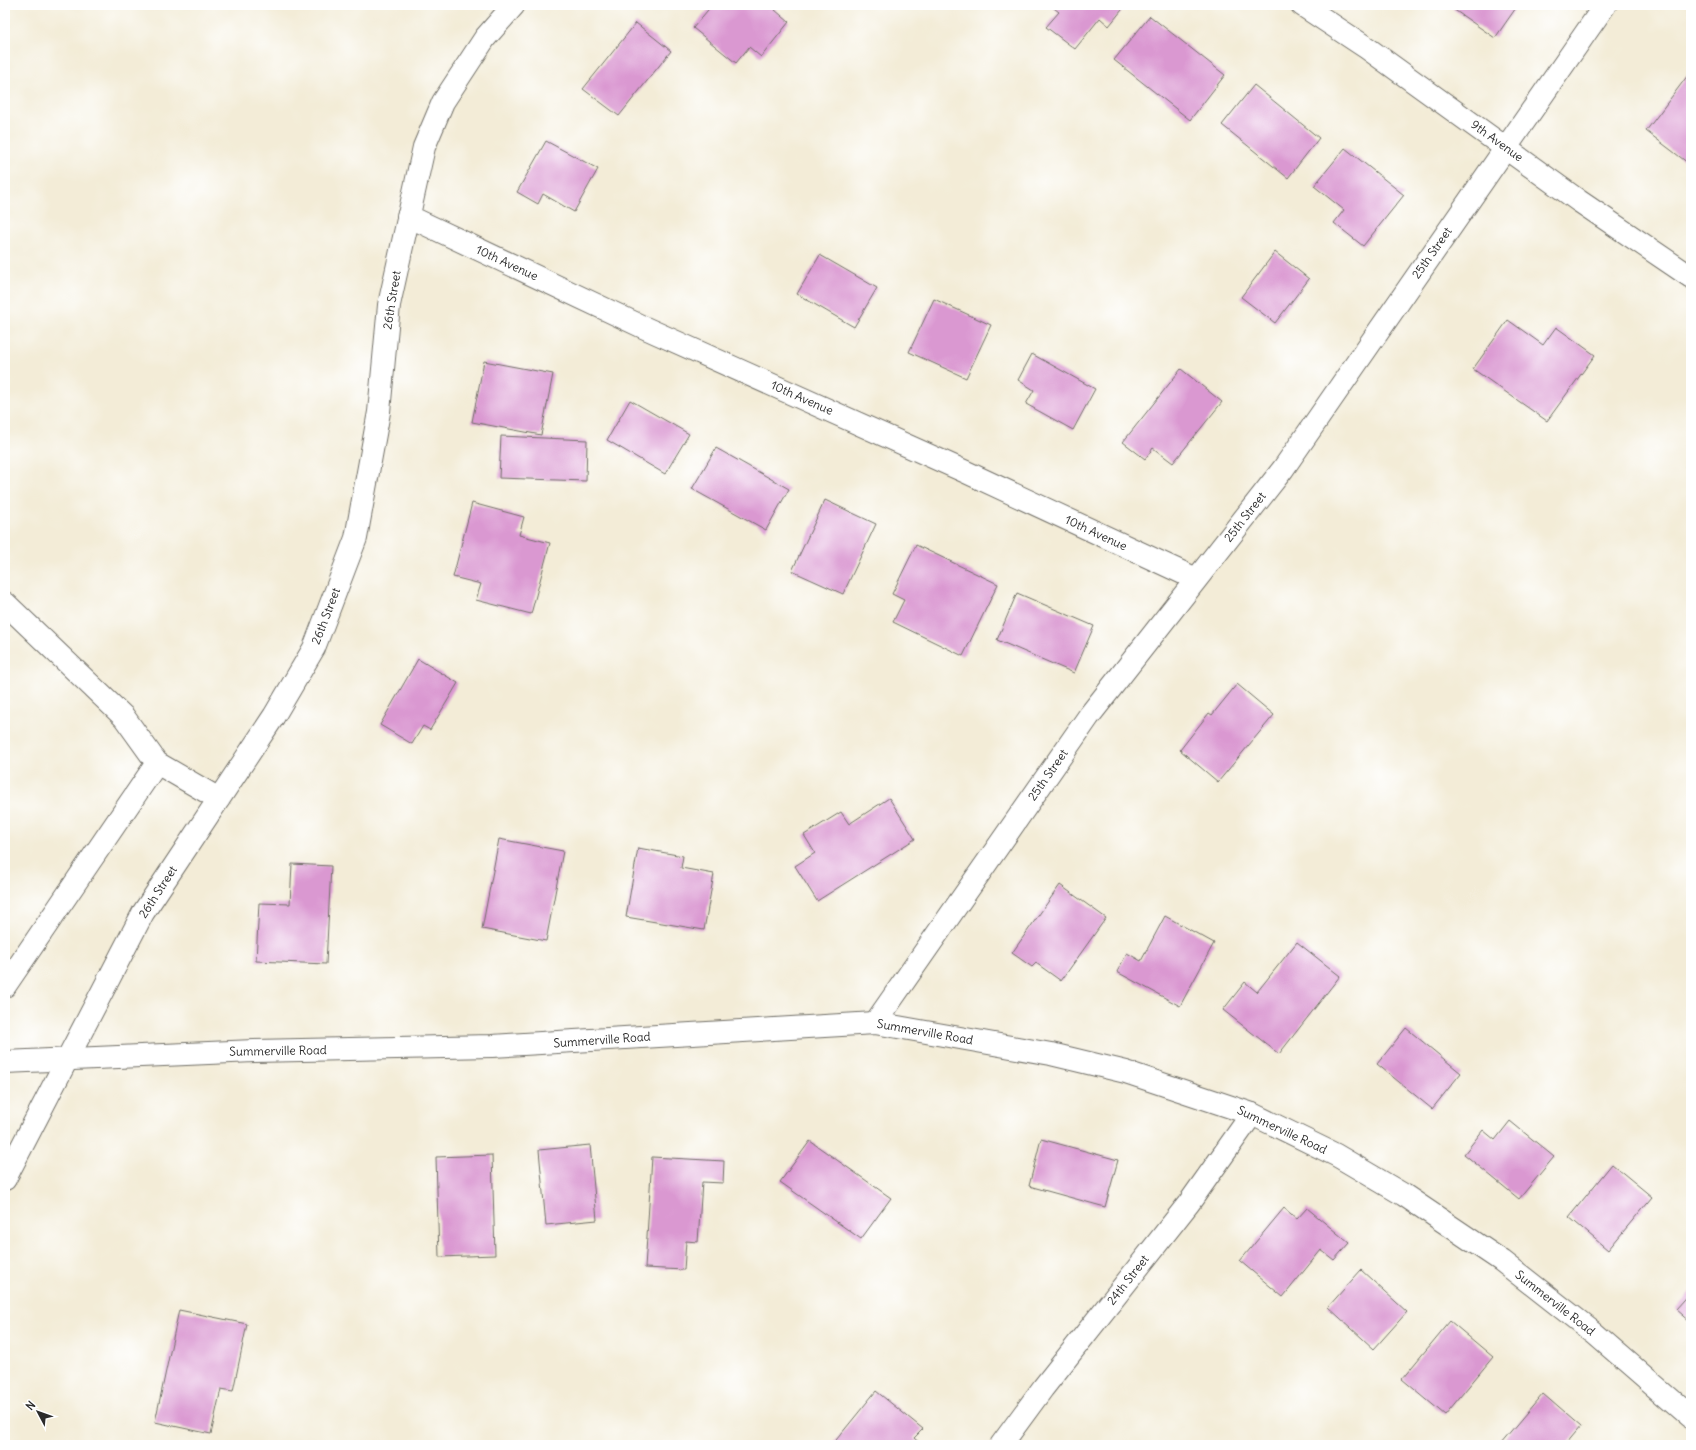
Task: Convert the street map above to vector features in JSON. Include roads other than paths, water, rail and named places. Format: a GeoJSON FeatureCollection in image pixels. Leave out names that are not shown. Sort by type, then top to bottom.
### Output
{"type":"FeatureCollection","features":[{"type":"Feature","properties":{"kind":"street","name":"26th Street"},"geometry":{"type":"LineString","coordinates":[[5,1179],[144,913],[274,716],[314,648],[356,538],[379,412],[389,305],[424,147],[443,102],[485,38],[514,5]]}},
{"type":"Feature","properties":{"kind":"street","name":"9th Avenue"},"geometry":{"type":"LineString","coordinates":[[1302,5],[1367,48],[1579,201],[1691,277]]}},
{"type":"Feature","properties":{"kind":"street","name":"25th Street"},"geometry":{"type":"LineString","coordinates":[[876,1023],[1089,716],[1283,469],[1605,5]]}},
{"type":"Feature","properties":{"kind":"street","name":"10th Avenue"},"geometry":{"type":"LineString","coordinates":[[408,216],[643,327],[959,468],[1196,579]]}},
{"type":"Feature","properties":{"kind":"street"},"geometry":{"type":"LineString","coordinates":[[5,603],[124,717],[157,763],[219,799]]}},
{"type":"Feature","properties":{"kind":"street"},"geometry":{"type":"LineString","coordinates":[[5,986],[157,763]]}},
{"type":"Feature","properties":{"kind":"street","name":"Summerville Road"},"geometry":{"type":"LineString","coordinates":[[5,1062],[254,1051],[492,1046],[876,1023],[1051,1054],[1126,1072],[1252,1114],[1336,1155],[1404,1195],[1502,1261],[1594,1333],[1691,1417]]}},
{"type":"Feature","properties":{"kind":"street","name":"24th Street"},"geometry":{"type":"LineString","coordinates":[[1001,1445],[1043,1388],[1189,1203],[1252,1114]]}}]}
